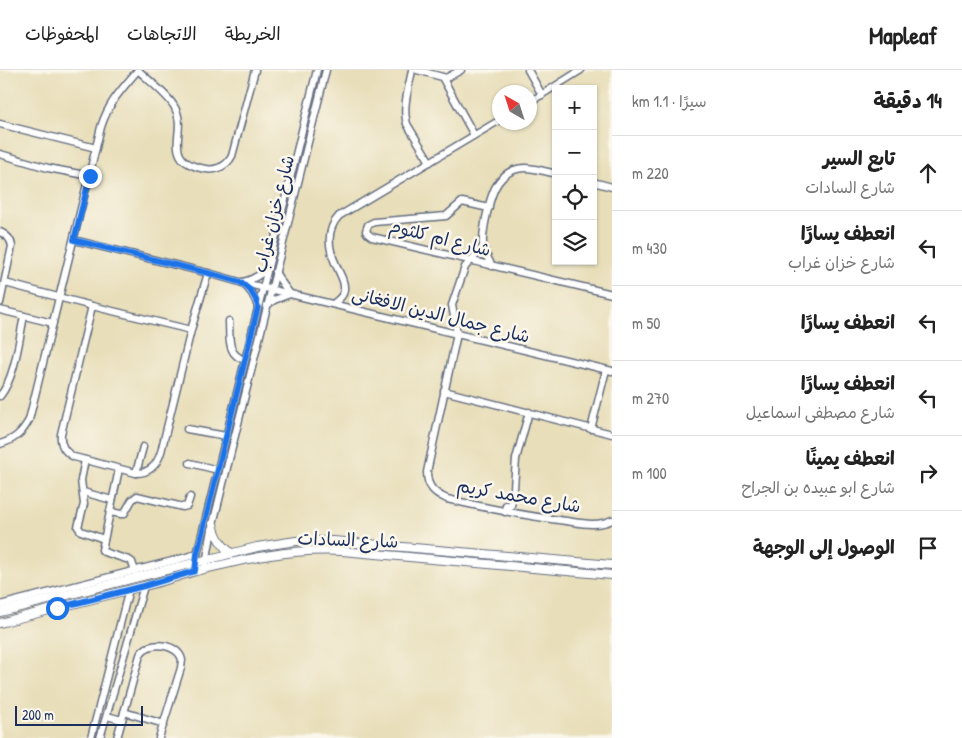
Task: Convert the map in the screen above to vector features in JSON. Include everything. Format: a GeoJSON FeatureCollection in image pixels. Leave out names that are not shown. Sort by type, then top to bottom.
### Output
{"type":"FeatureCollection","features":[{"type":"Feature","properties":{"kind":"main road"},"geometry":{"type":"LineString","coordinates":[[213,524],[220,543],[232,553]]}},
{"type":"Feature","properties":{"kind":"main road","name":"شارع السادات"},"geometry":{"type":"LineString","coordinates":[[0,612],[196,558],[206,559],[283,542],[319,540],[612,565]]}},
{"type":"Feature","properties":{"kind":"main road","name":"شارع السادات"},"geometry":{"type":"LineString","coordinates":[[0,623],[195,571],[280,553],[328,550],[612,575]]}},
{"type":"Feature","properties":{"kind":"street"},"geometry":{"type":"LineString","coordinates":[[0,444],[19,435],[29,420],[96,148],[106,114],[112,102],[138,70],[174,106],[180,122],[178,150],[180,156],[189,165],[212,170],[222,167],[232,156],[255,70]]}},
{"type":"Feature","properties":{"kind":"street","name":"شارع خزان غراب"},"geometry":{"type":"LineString","coordinates":[[195,571],[196,558],[316,70]]}},
{"type":"Feature","properties":{"kind":"street","name":"شارع خزان غراب"},"geometry":{"type":"LineString","coordinates":[[205,569],[213,524],[326,70]]}},
{"type":"Feature","properties":{"kind":"street"},"geometry":{"type":"LineString","coordinates":[[412,70],[404,109],[405,117],[407,124],[430,162]]}},
{"type":"Feature","properties":{"kind":"street"},"geometry":{"type":"LineString","coordinates":[[417,70],[444,77],[450,77],[462,70]]}},
{"type":"Feature","properties":{"kind":"street"},"geometry":{"type":"LineString","coordinates":[[444,77],[448,70]]}},
{"type":"Feature","properties":{"kind":"street"},"geometry":{"type":"LineString","coordinates":[[528,70],[542,95]]}},
{"type":"Feature","properties":{"kind":"street"},"geometry":{"type":"LineString","coordinates":[[537,98],[581,70]]}},
{"type":"Feature","properties":{"kind":"street"},"geometry":{"type":"LineString","coordinates":[[444,77],[474,135]]}},
{"type":"Feature","properties":{"kind":"street"},"geometry":{"type":"LineString","coordinates":[[311,92],[320,94]]}},
{"type":"Feature","properties":{"kind":"street"},"geometry":{"type":"LineString","coordinates":[[0,124],[96,148]]}},
{"type":"Feature","properties":{"kind":"street"},"geometry":{"type":"LineString","coordinates":[[333,304],[340,298],[344,290],[343,281],[333,260],[329,244],[331,229],[335,220],[342,213],[492,125]]}},
{"type":"Feature","properties":{"kind":"street"},"geometry":{"type":"LineString","coordinates":[[0,154],[48,168],[90,176]]}},
{"type":"Feature","properties":{"kind":"street"},"geometry":{"type":"LineString","coordinates":[[492,266],[483,247],[483,239],[488,208],[495,188],[508,173],[522,168],[552,173]]}},
{"type":"Feature","properties":{"kind":"street"},"geometry":{"type":"LineString","coordinates":[[597,183],[612,187]]}},
{"type":"Feature","properties":{"kind":"street","name":"شارع ام كلثوم"},"geometry":{"type":"LineString","coordinates":[[488,208],[462,202],[446,216],[374,222],[368,224],[366,231],[372,236],[612,294]]}},
{"type":"Feature","properties":{"kind":"street"},"geometry":{"type":"LineString","coordinates":[[0,232],[11,241],[12,246],[0,303]]}},
{"type":"Feature","properties":{"kind":"street","name":"شارع جمال الدين الافغانى"},"geometry":{"type":"LineString","coordinates":[[74,240],[262,288],[609,371]]}},
{"type":"Feature","properties":{"kind":"street","name":"شارع محمد كريم"},"geometry":{"type":"LineString","coordinates":[[483,247],[465,267],[452,305],[456,334],[427,472],[430,487],[438,495],[447,499],[505,512],[580,523],[602,524],[612,520]]}},
{"type":"Feature","properties":{"kind":"street"},"geometry":{"type":"LineString","coordinates":[[240,282],[248,281],[268,268]]}},
{"type":"Feature","properties":{"kind":"street"},"geometry":{"type":"LineString","coordinates":[[267,305],[290,294],[275,272]]}},
{"type":"Feature","properties":{"kind":"street"},"geometry":{"type":"LineString","coordinates":[[92,306],[61,434],[61,445],[69,454],[85,460],[141,473],[151,469],[159,459],[208,273]]}},
{"type":"Feature","properties":{"kind":"street"},"geometry":{"type":"LineString","coordinates":[[240,282],[250,290],[258,307]]}},
{"type":"Feature","properties":{"kind":"street"},"geometry":{"type":"LineString","coordinates":[[5,283],[192,330]]}},
{"type":"Feature","properties":{"kind":"street"},"geometry":{"type":"LineString","coordinates":[[0,310],[53,323]]}},
{"type":"Feature","properties":{"kind":"street"},"geometry":{"type":"LineString","coordinates":[[0,396],[7,387],[12,375],[24,316]]}},
{"type":"Feature","properties":{"kind":"street"},"geometry":{"type":"LineString","coordinates":[[229,321],[232,351],[236,356],[245,360]]}},
{"type":"Feature","properties":{"kind":"street"},"geometry":{"type":"LineString","coordinates":[[591,429],[609,371]]}},
{"type":"Feature","properties":{"kind":"street"},"geometry":{"type":"LineString","coordinates":[[444,391],[612,434]]}},
{"type":"Feature","properties":{"kind":"street"},"geometry":{"type":"LineString","coordinates":[[505,512],[506,505],[511,506],[516,459],[529,412]]}},
{"type":"Feature","properties":{"kind":"street"},"geometry":{"type":"LineString","coordinates":[[187,429],[226,436]]}},
{"type":"Feature","properties":{"kind":"street"},"geometry":{"type":"LineString","coordinates":[[136,473],[143,447]]}},
{"type":"Feature","properties":{"kind":"street"},"geometry":{"type":"LineString","coordinates":[[85,460],[81,480],[84,504],[78,527],[81,531],[104,539]]}},
{"type":"Feature","properties":{"kind":"street"},"geometry":{"type":"LineString","coordinates":[[190,463],[218,470]]}},
{"type":"Feature","properties":{"kind":"street"},"geometry":{"type":"LineString","coordinates":[[119,469],[102,548],[103,552],[132,562],[135,571]]}},
{"type":"Feature","properties":{"kind":"street"},"geometry":{"type":"LineString","coordinates":[[83,492],[112,500]]}},
{"type":"Feature","properties":{"kind":"street"},"geometry":{"type":"LineString","coordinates":[[110,512],[124,514],[132,500],[137,496],[183,507],[186,506],[190,497]]}},
{"type":"Feature","properties":{"kind":"street"},"geometry":{"type":"LineString","coordinates":[[0,605],[135,571],[196,558]]}},
{"type":"Feature","properties":{"kind":"street"},"geometry":{"type":"LineString","coordinates":[[100,738],[144,586]]}},
{"type":"Feature","properties":{"kind":"street"},"geometry":{"type":"LineString","coordinates":[[91,738],[129,589]]}},
{"type":"Feature","properties":{"kind":"street"},"geometry":{"type":"LineString","coordinates":[[117,738],[140,655],[146,648],[161,645],[177,652],[182,660],[182,664],[159,738]]}},
{"type":"Feature","properties":{"kind":"street"},"geometry":{"type":"LineString","coordinates":[[124,712],[164,724]]}},
{"type":"Feature","properties":{"kind":"street"},"geometry":{"type":"LineString","coordinates":[[107,716],[122,720]]}},
{"type":"Feature","properties":{"kind":"route"},"geometry":{"type":"LineString","coordinates":[[57,608],[195,571],[195,562],[258,307],[250,290],[240,282],[74,240],[90,176]]}}]}
